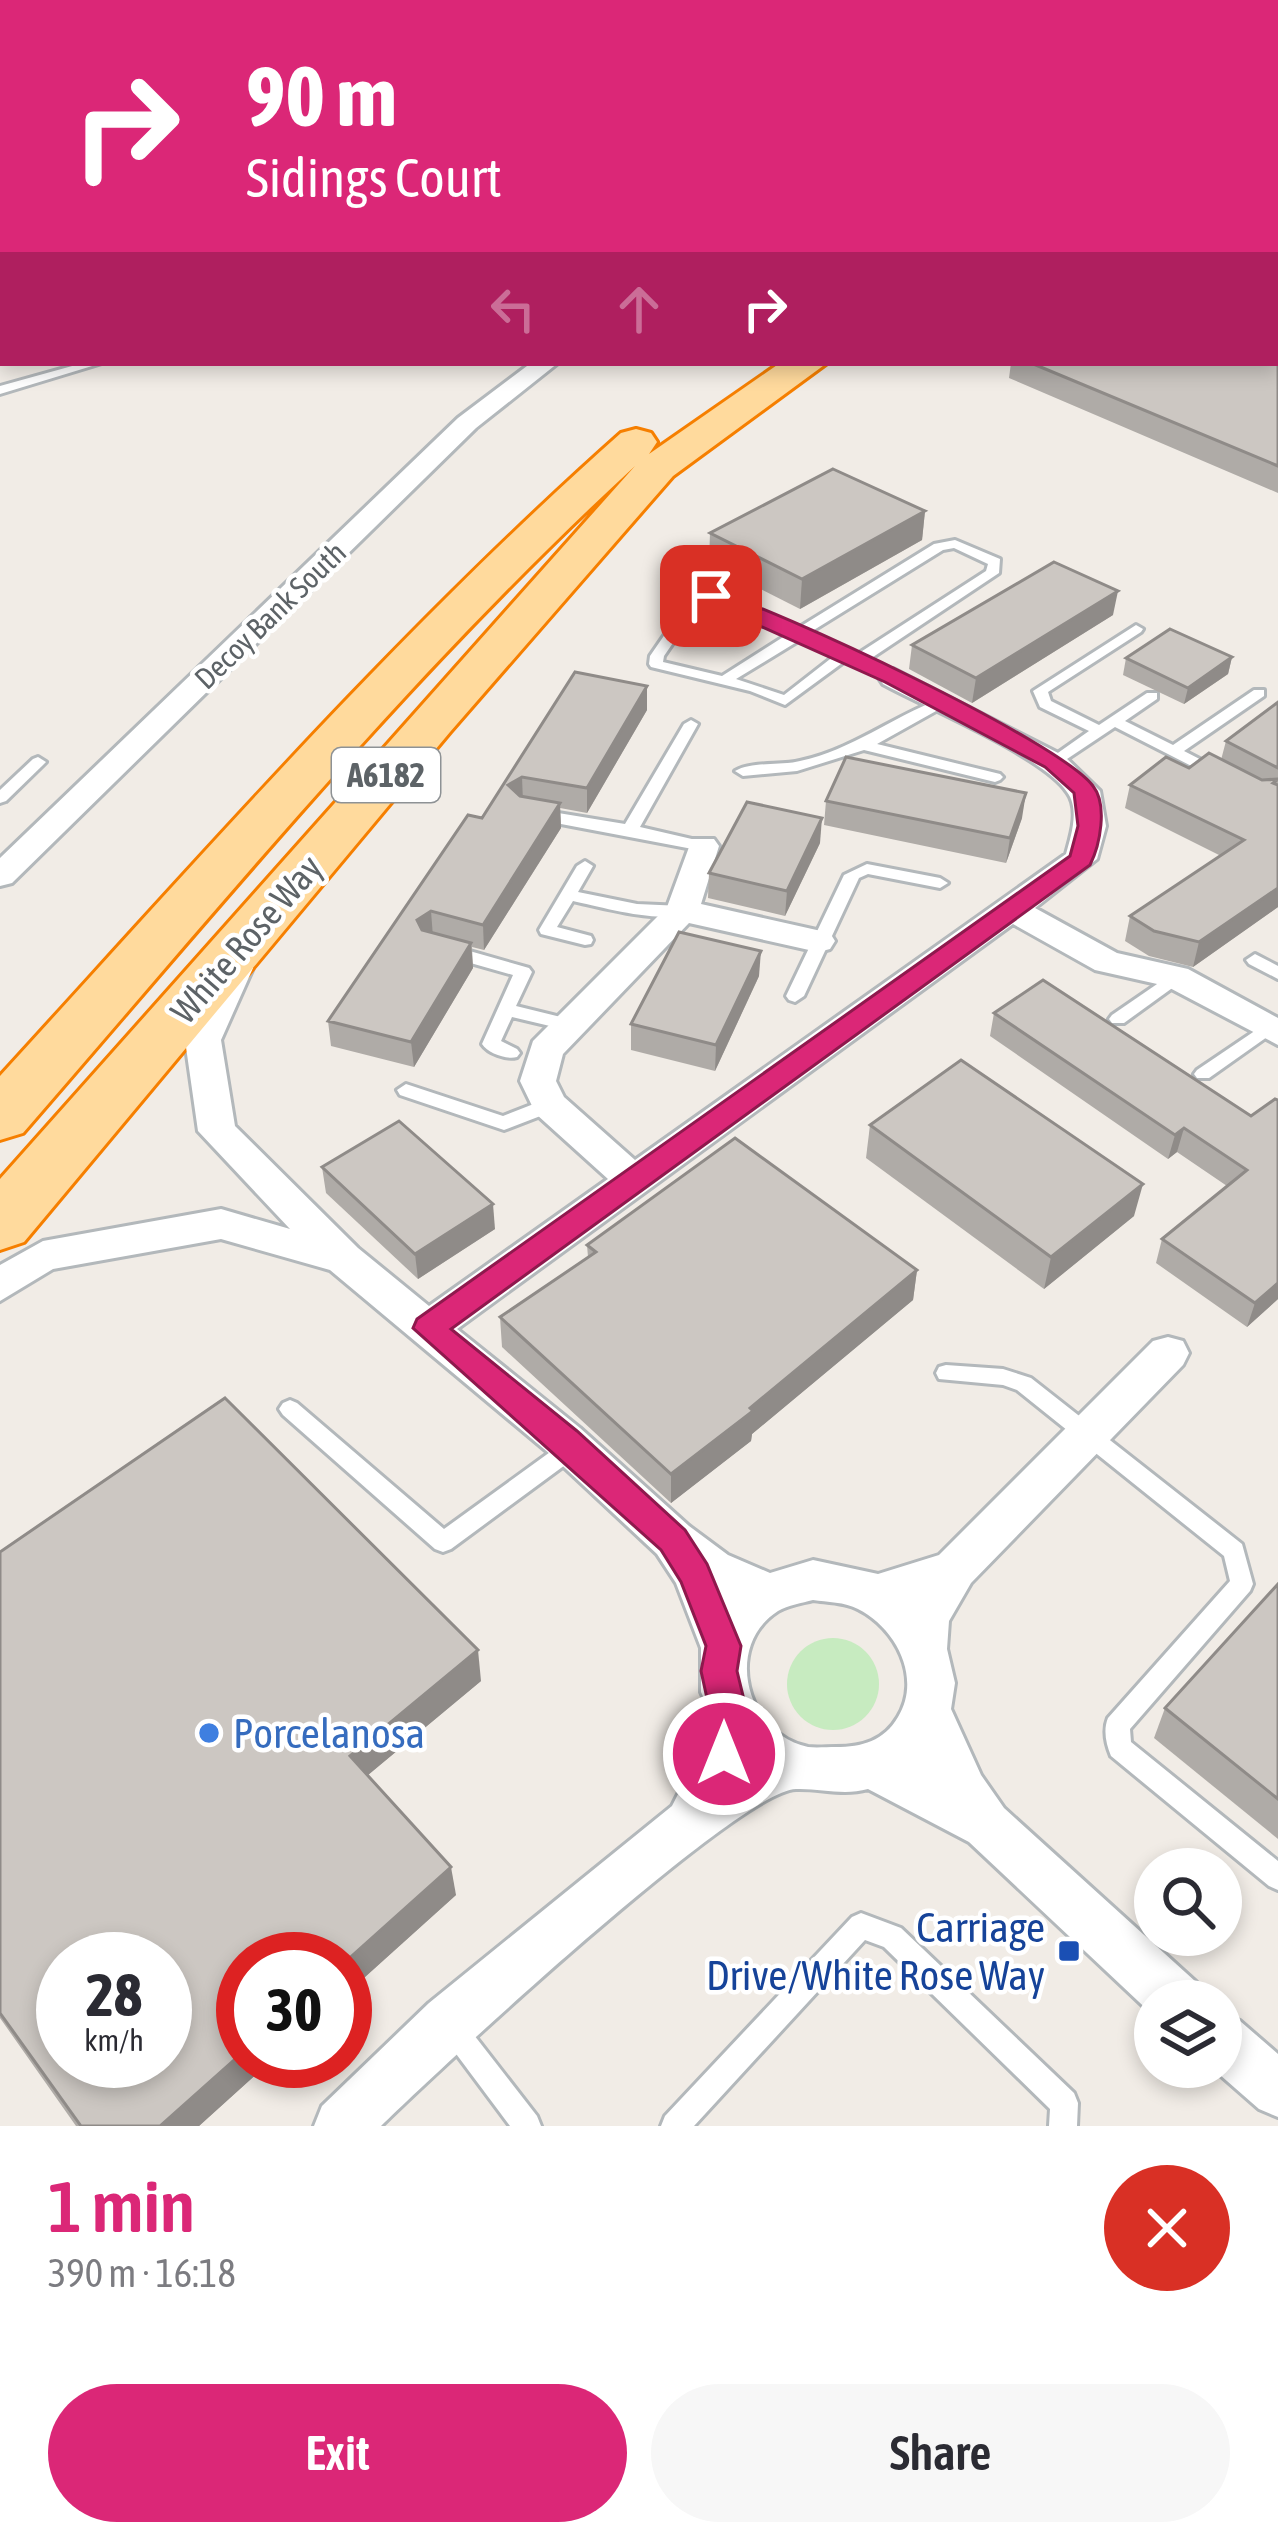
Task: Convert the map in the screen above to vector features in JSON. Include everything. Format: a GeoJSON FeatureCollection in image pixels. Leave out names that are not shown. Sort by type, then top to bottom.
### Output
{"type":"FeatureCollection","features":[{"type":"Feature","properties":{"kind":"highway","name":"White Rose Way"},"geometry":{"type":"LineString","coordinates":[[0,1117],[339,736],[510,556],[607,464],[694,398],[748,366]]}},
{"type":"Feature","properties":{"kind":"highway","name":"White Rose Way"},"geometry":{"type":"LineString","coordinates":[[0,1224],[432,721],[658,467],[803,366]]}},
{"type":"Feature","properties":{"kind":"street","name":"Decoy Bank South"},"geometry":{"type":"LineString","coordinates":[[0,876],[467,424],[542,366]]}},
{"type":"Feature","properties":{"kind":"street"},"geometry":{"type":"LineString","coordinates":[[428,1328],[1081,859],[1090,826],[1085,790],[1054,762],[892,678]]}},
{"type":"Feature","properties":{"kind":"street"},"geometry":{"type":"LineString","coordinates":[[634,1180],[549,1105],[538,1081],[546,1050],[682,911],[703,846]]}},
{"type":"Feature","properties":{"kind":"street"},"geometry":{"type":"LineString","coordinates":[[1011,909],[1107,962],[1176,977],[1273,1030]]}},
{"type":"Feature","properties":{"kind":"street"},"geometry":{"type":"LineString","coordinates":[[682,911],[818,941]]}},
{"type":"Feature","properties":{"kind":"street"},"geometry":{"type":"LineString","coordinates":[[252,932],[203,1040],[217,1131],[344,1258],[572,1448],[673,1540],[712,1569],[767,1593]]}},
{"type":"Feature","properties":{"kind":"street"},"geometry":{"type":"LineString","coordinates":[[0,1286],[43,1256],[221,1224],[344,1258]]}},
{"type":"Feature","properties":{"kind":"street"},"geometry":{"type":"LineString","coordinates":[[728,1712],[752,1739],[794,1766],[837,1773],[873,1766],[905,1748],[929,1714],[934,1679],[925,1646],[926,1618],[955,1569],[1168,1353]]}},
{"type":"Feature","properties":{"kind":"street"},"geometry":{"type":"LineString","coordinates":[[673,1540],[695,1574],[724,1646]]}},
{"type":"Feature","properties":{"kind":"street"},"geometry":{"type":"LineString","coordinates":[[690,1823],[724,1754],[728,1712],[719,1671],[724,1646],[745,1606],[784,1583],[813,1580],[876,1595],[955,1569]]}},
{"type":"Feature","properties":{"kind":"street"},"geometry":{"type":"LineString","coordinates":[[876,1595],[925,1646]]}},
{"type":"Feature","properties":{"kind":"street"},"geometry":{"type":"LineString","coordinates":[[929,1714],[964,1792],[986,1826]]}},
{"type":"Feature","properties":{"kind":"street"},"geometry":{"type":"LineString","coordinates":[[342,2126],[448,2022],[690,1823],[740,1789],[794,1766]]}},
{"type":"Feature","properties":{"kind":"street"},"geometry":{"type":"LineString","coordinates":[[873,1766],[986,1826],[1154,1980]]}},
{"type":"Feature","properties":{"kind":"street"},"geometry":{"type":"LineString","coordinates":[[1242,2058],[1278,2090]]}},
{"type":"Feature","properties":{"kind":"lane"},"geometry":{"type":"LineString","coordinates":[[0,390],[85,366]]}},
{"type":"Feature","properties":{"kind":"lane"},"geometry":{"type":"LineString","coordinates":[[723,681],[798,633],[938,547],[956,544],[995,562],[992,573],[850,658],[785,701],[656,664],[697,598],[722,598],[798,633],[850,658],[892,678]]}},
{"type":"Feature","properties":{"kind":"lane"},"geometry":{"type":"LineString","coordinates":[[1136,629],[1040,691],[1045,704],[1173,752],[1227,779]]}},
{"type":"Feature","properties":{"kind":"lane"},"geometry":{"type":"LineString","coordinates":[[1173,752],[1259,693]]}},
{"type":"Feature","properties":{"kind":"lane"},"geometry":{"type":"LineString","coordinates":[[1054,762],[1152,696]]}},
{"type":"Feature","properties":{"kind":"lane"},"geometry":{"type":"LineString","coordinates":[[743,772],[821,763],[866,746],[940,703]]}},
{"type":"Feature","properties":{"kind":"lane"},"geometry":{"type":"LineString","coordinates":[[630,830],[691,724]]}},
{"type":"Feature","properties":{"kind":"lane"},"geometry":{"type":"LineString","coordinates":[[866,746],[995,777]]}},
{"type":"Feature","properties":{"kind":"lane"},"geometry":{"type":"LineString","coordinates":[[0,798],[38,762]]}},
{"type":"Feature","properties":{"kind":"lane"},"geometry":{"type":"LineString","coordinates":[[522,812],[703,846]]}},
{"type":"Feature","properties":{"kind":"lane"},"geometry":{"type":"LineString","coordinates":[[585,866],[547,931],[585,940]]}},
{"type":"Feature","properties":{"kind":"lane"},"geometry":{"type":"LineString","coordinates":[[795,996],[818,941],[858,870],[940,883]]}},
{"type":"Feature","properties":{"kind":"lane"},"geometry":{"type":"LineString","coordinates":[[568,895],[638,909],[682,911]]}},
{"type":"Feature","properties":{"kind":"lane"},"geometry":{"type":"LineString","coordinates":[[432,946],[523,972],[490,1045],[511,1053]]}},
{"type":"Feature","properties":{"kind":"lane"},"geometry":{"type":"LineString","coordinates":[[1255,960],[1278,973]]}},
{"type":"Feature","properties":{"kind":"lane"},"geometry":{"type":"LineString","coordinates":[[1118,1019],[1176,977]]}},
{"type":"Feature","properties":{"kind":"lane"},"geometry":{"type":"LineString","coordinates":[[506,1010],[571,1025]]}},
{"type":"Feature","properties":{"kind":"lane"},"geometry":{"type":"LineString","coordinates":[[1203,1074],[1273,1030]]}},
{"type":"Feature","properties":{"kind":"lane"},"geometry":{"type":"LineString","coordinates":[[406,1090],[504,1123],[549,1105]]}},
{"type":"Feature","properties":{"kind":"lane"},"geometry":{"type":"LineString","coordinates":[[946,1373],[1004,1376],[1024,1384],[1227,1543],[1242,1573],[1242,1584],[1117,1726],[1120,1748],[1278,1877]]}},
{"type":"Feature","properties":{"kind":"lane"},"geometry":{"type":"LineString","coordinates":[[290,1409],[443,1542],[572,1448]]}},
{"type":"Feature","properties":{"kind":"lane"},"geometry":{"type":"LineString","coordinates":[[675,2126],[862,1926],[892,1937],[1064,2103],[1064,2126]]}},
{"type":"Feature","properties":{"kind":"lane"},"geometry":{"type":"LineString","coordinates":[[448,2022],[527,2126]]}},
{"type":"Feature","properties":{"kind":"green space"},"geometry":{"type":"Polygon","coordinates":[[[833,1638],[851,1641],[866,1651],[876,1666],[876,1702],[866,1717],[851,1727],[833,1730],[815,1727],[800,1717],[790,1702],[787,1684],[790,1666],[800,1651],[815,1641],[833,1638]]]}},
{"type":"Feature","properties":{"kind":"building"},"geometry":{"type":"Polygon","coordinates":[[[1038,366],[1278,366],[1278,466],[1038,366]]]}},
{"type":"Feature","properties":{"kind":"building"},"geometry":{"type":"Polygon","coordinates":[[[833,469],[925,511],[802,579],[710,533],[833,469]]]}},
{"type":"Feature","properties":{"kind":"building"},"geometry":{"type":"Polygon","coordinates":[[[1054,562],[1118,591],[976,678],[912,645],[1054,562]]]}},
{"type":"Feature","properties":{"kind":"building"},"geometry":{"type":"Polygon","coordinates":[[[1170,629],[1232,657],[1188,688],[1126,658],[1170,629]]]}},
{"type":"Feature","properties":{"kind":"building"},"geometry":{"type":"Polygon","coordinates":[[[575,672],[647,686],[587,788],[522,777],[508,785],[520,796],[560,803],[483,925],[431,911],[417,920],[422,930],[471,943],[411,1042],[328,1021],[468,815],[482,818],[575,672]]]}},
{"type":"Feature","properties":{"kind":"building"},"geometry":{"type":"Polygon","coordinates":[[[1278,702],[1278,768],[1226,741],[1278,702]]]}},
{"type":"Feature","properties":{"kind":"building"},"geometry":{"type":"Polygon","coordinates":[[[1209,753],[1262,780],[1278,779],[1273,783],[1278,785],[1278,888],[1199,942],[1154,931],[1130,916],[1244,840],[1130,785],[1166,757],[1189,768],[1209,753]]]}},
{"type":"Feature","properties":{"kind":"building"},"geometry":{"type":"Polygon","coordinates":[[[846,757],[1026,793],[1010,838],[826,801],[846,757]]]}},
{"type":"Feature","properties":{"kind":"building"},"geometry":{"type":"Polygon","coordinates":[[[747,802],[822,818],[787,891],[709,873],[747,802]]]}},
{"type":"Feature","properties":{"kind":"building"},"geometry":{"type":"Polygon","coordinates":[[[679,932],[761,951],[716,1045],[631,1024],[679,932]]]}},
{"type":"Feature","properties":{"kind":"building"},"geometry":{"type":"Polygon","coordinates":[[[1043,980],[1251,1116],[1278,1100],[1278,1283],[1255,1303],[1162,1239],[1247,1170],[1184,1128],[1175,1135],[994,1013],[1043,980]]]}},
{"type":"Feature","properties":{"kind":"building"},"geometry":{"type":"Polygon","coordinates":[[[961,1060],[1143,1184],[1051,1257],[870,1125],[961,1060]]]}},
{"type":"Feature","properties":{"kind":"building"},"geometry":{"type":"Polygon","coordinates":[[[399,1121],[493,1204],[415,1254],[322,1167],[399,1121]]]}},
{"type":"Feature","properties":{"kind":"building"},"geometry":{"type":"Polygon","coordinates":[[[735,1138],[917,1270],[750,1408],[753,1411],[671,1474],[500,1317],[596,1252],[587,1245],[735,1138]]]}},
{"type":"Feature","properties":{"kind":"building","name":"Porcelanosa"},"geometry":{"type":"Polygon","coordinates":[[[225,1398],[478,1650],[350,1756],[451,1867],[372,1938],[372,1932],[216,1932],[216,2076],[160,2126],[81,2126],[54,2088],[192,2088],[192,1932],[36,1932],[36,2063],[0,2013],[0,1552],[225,1398]]]}},
{"type":"Feature","properties":{"kind":"building"},"geometry":{"type":"Polygon","coordinates":[[[1278,1584],[1278,1799],[1165,1708],[1278,1584]]]}},
{"type":"Feature","properties":{"kind":"place","name":"Porcelanosa"},"geometry":{"type":"Point","coordinates":[209,1733]}},
{"type":"Feature","properties":{"kind":"place","name":"Carriage Drive/White Rose Way"},"geometry":{"type":"Point","coordinates":[1069,1951]}},
{"type":"Feature","properties":{"kind":"route"},"geometry":{"type":"LineString","coordinates":[[711,596],[892,678],[1054,762],[1085,790],[1090,826],[1081,859],[428,1328],[565,1441],[673,1540],[695,1574],[724,1646],[719,1671],[728,1712],[724,1754]]}}]}
